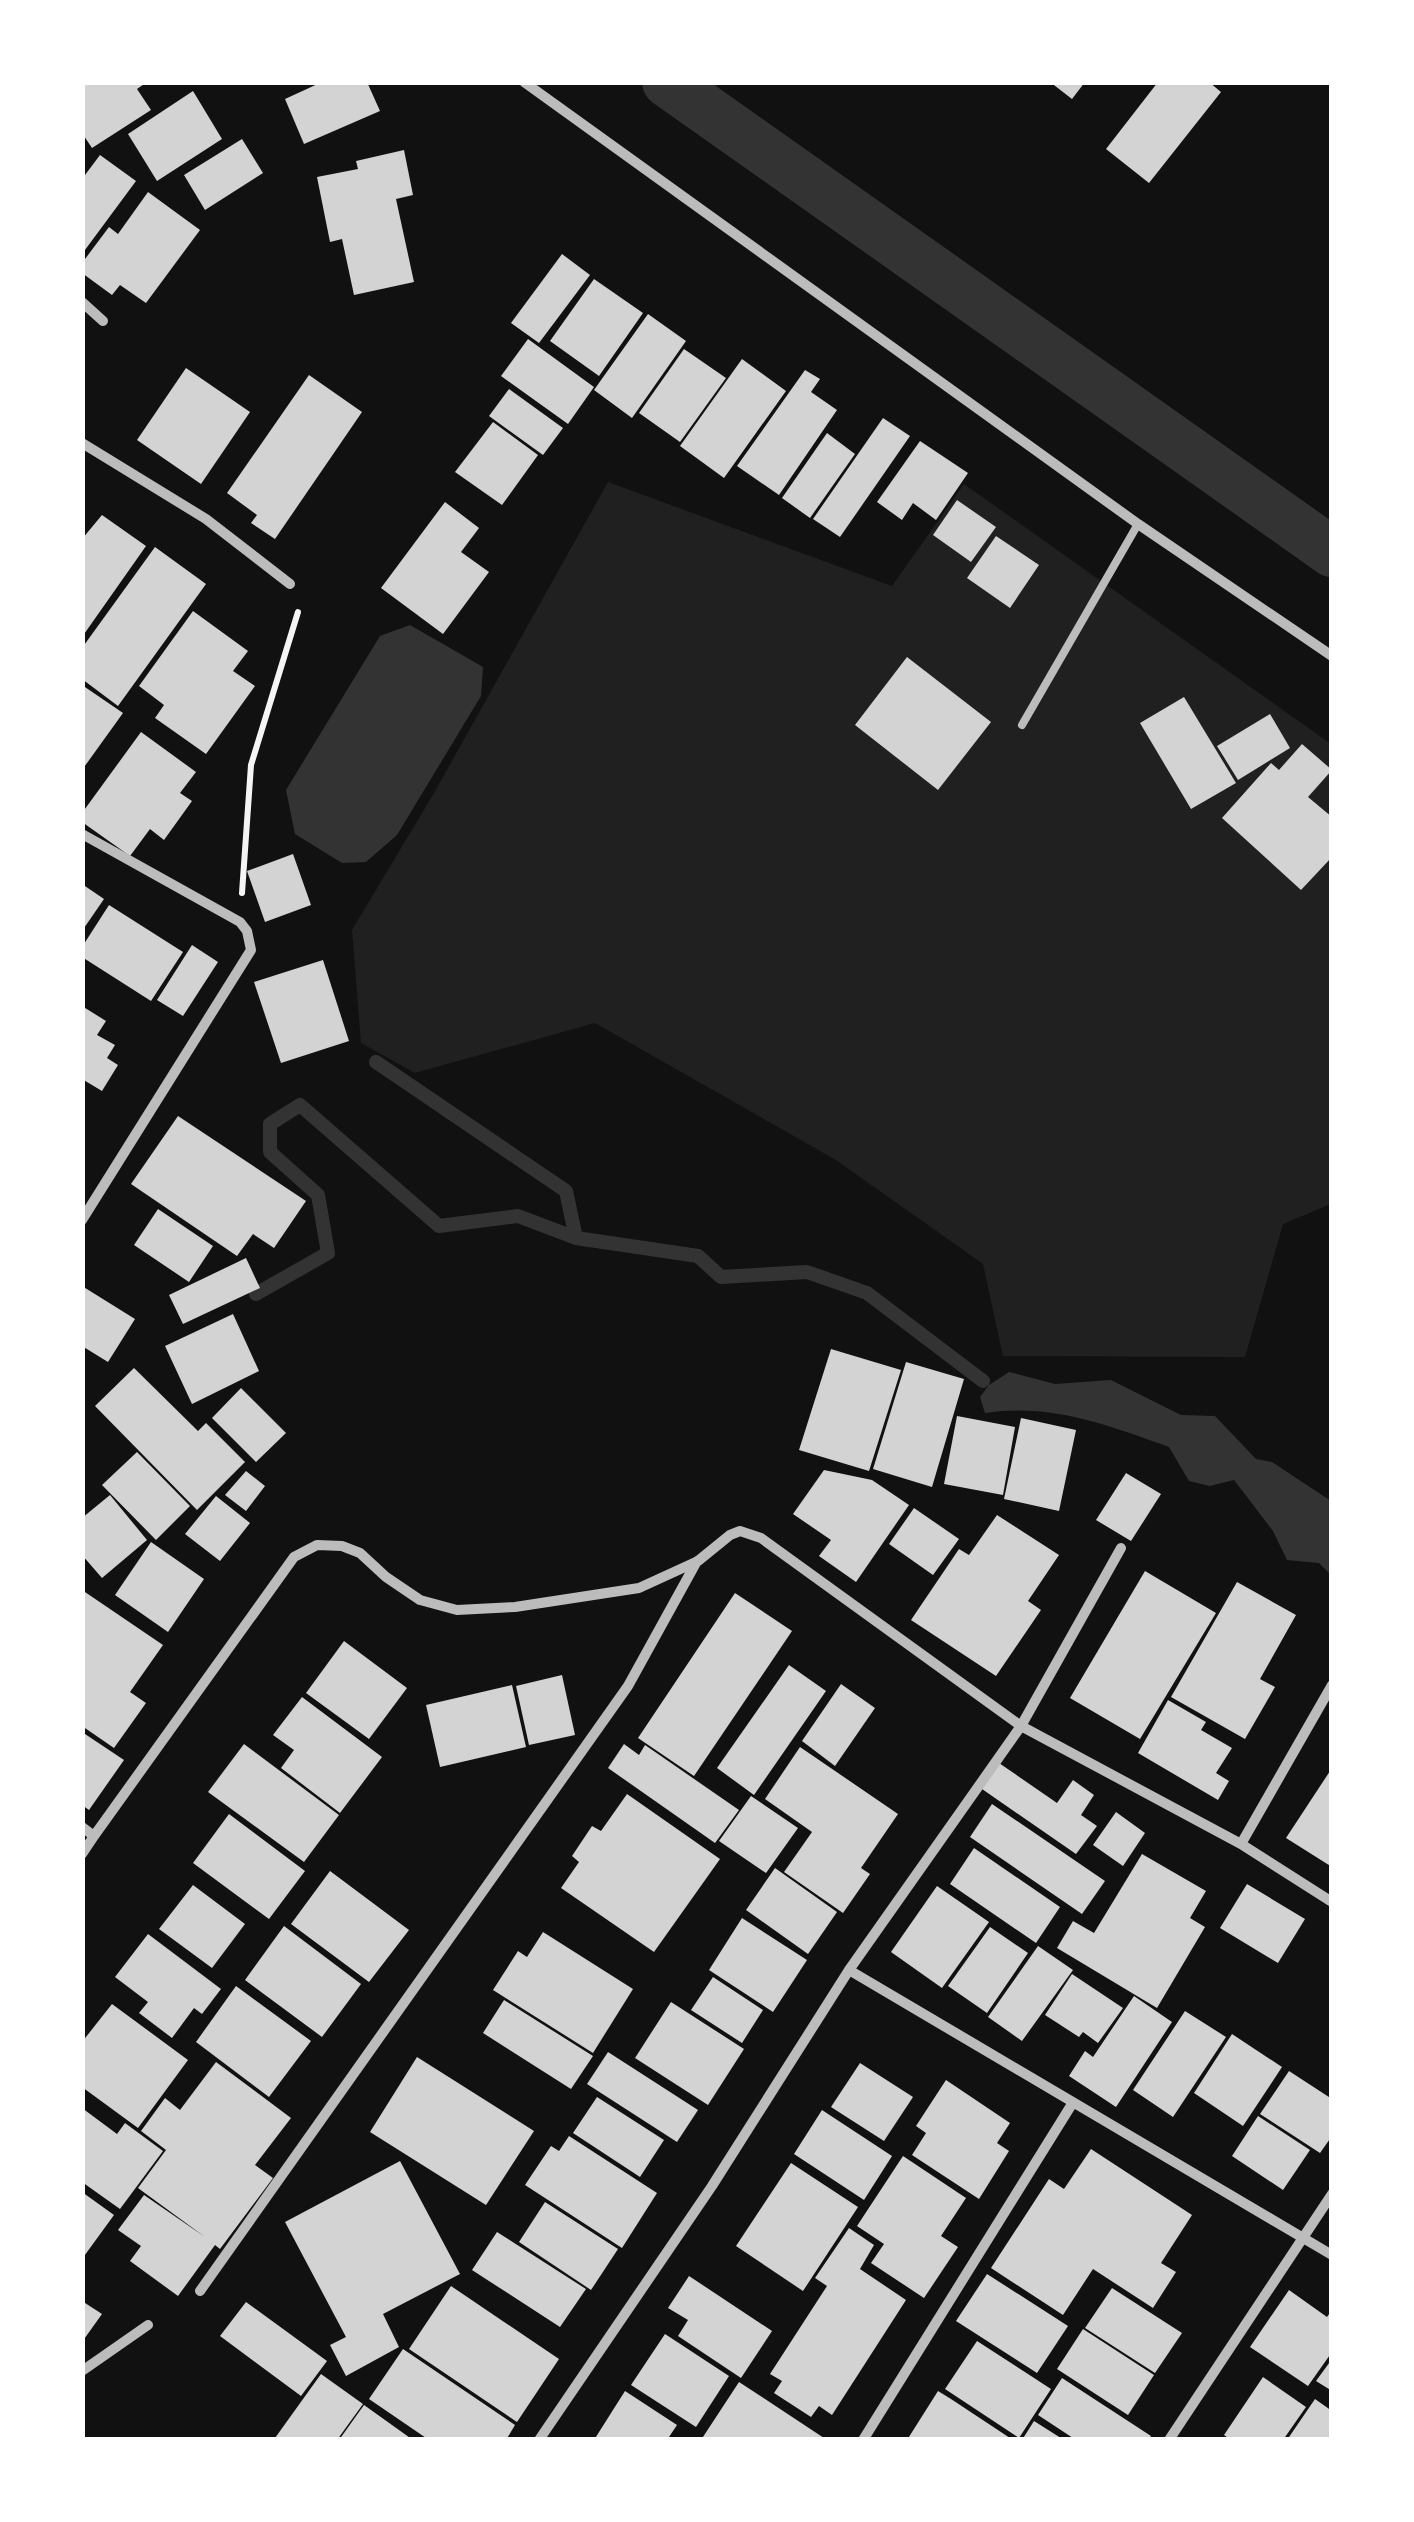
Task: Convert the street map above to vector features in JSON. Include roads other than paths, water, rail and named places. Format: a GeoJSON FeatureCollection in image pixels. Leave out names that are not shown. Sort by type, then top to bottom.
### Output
{"type":"FeatureCollection","features":[{"type":"Feature","properties":{"kind":"street"},"geometry":{"type":"LineString","coordinates":[[524,82],[1138,524],[1332,656]]}},
{"type":"Feature","properties":{"kind":"street"},"geometry":{"type":"LineString","coordinates":[[82,302],[104,321]]}},
{"type":"Feature","properties":{"kind":"street"},"geometry":{"type":"LineString","coordinates":[[82,443],[206,520],[290,584]]}},
{"type":"Feature","properties":{"kind":"street"},"geometry":{"type":"LineString","coordinates":[[82,834],[240,922],[247,930],[250,950],[82,1220]]}},
{"type":"Feature","properties":{"kind":"street"},"geometry":{"type":"LineString","coordinates":[[82,1854],[294,1556],[304,1549],[342,1546],[360,1553],[420,1600],[457,1610],[515,1608],[639,1588],[698,1560],[740,1531],[749,1532],[1021,1726],[1241,1844],[1332,1902]]}},
{"type":"Feature","properties":{"kind":"street"},"geometry":{"type":"LineString","coordinates":[[539,2440],[712,2186],[849,1970],[1021,1726],[1121,1548]]}},
{"type":"Feature","properties":{"kind":"street"},"geometry":{"type":"LineString","coordinates":[[200,2291],[628,1686],[698,1560]]}},
{"type":"Feature","properties":{"kind":"street"},"geometry":{"type":"LineString","coordinates":[[1241,1844],[1332,1684]]}},
{"type":"Feature","properties":{"kind":"street"},"geometry":{"type":"LineString","coordinates":[[82,1828],[94,1836]]}},
{"type":"Feature","properties":{"kind":"street"},"geometry":{"type":"LineString","coordinates":[[849,1970],[1332,2255]]}},
{"type":"Feature","properties":{"kind":"street"},"geometry":{"type":"LineString","coordinates":[[863,2440],[1072,2104]]}},
{"type":"Feature","properties":{"kind":"street"},"geometry":{"type":"LineString","coordinates":[[1173,2438],[1332,2194]]}},
{"type":"Feature","properties":{"kind":"street"},"geometry":{"type":"LineString","coordinates":[[82,2370],[148,2326]]}},
{"type":"Feature","properties":{"kind":"lane"},"geometry":{"type":"LineString","coordinates":[[1022,725],[1138,524]]}},
{"type":"Feature","properties":{"kind":"waterway"},"geometry":{"type":"LineString","coordinates":[[667,82],[1332,552]]}},
{"type":"Feature","properties":{"kind":"waterway"},"geometry":{"type":"LineString","coordinates":[[376,1062],[566,1191],[576,1238]]}},
{"type":"Feature","properties":{"kind":"waterway"},"geometry":{"type":"LineString","coordinates":[[256,1294],[328,1253],[318,1195],[270,1152],[270,1124],[300,1105],[439,1226],[518,1216],[576,1238],[698,1256],[721,1277],[807,1272],[867,1293],[983,1381]]}}]}
